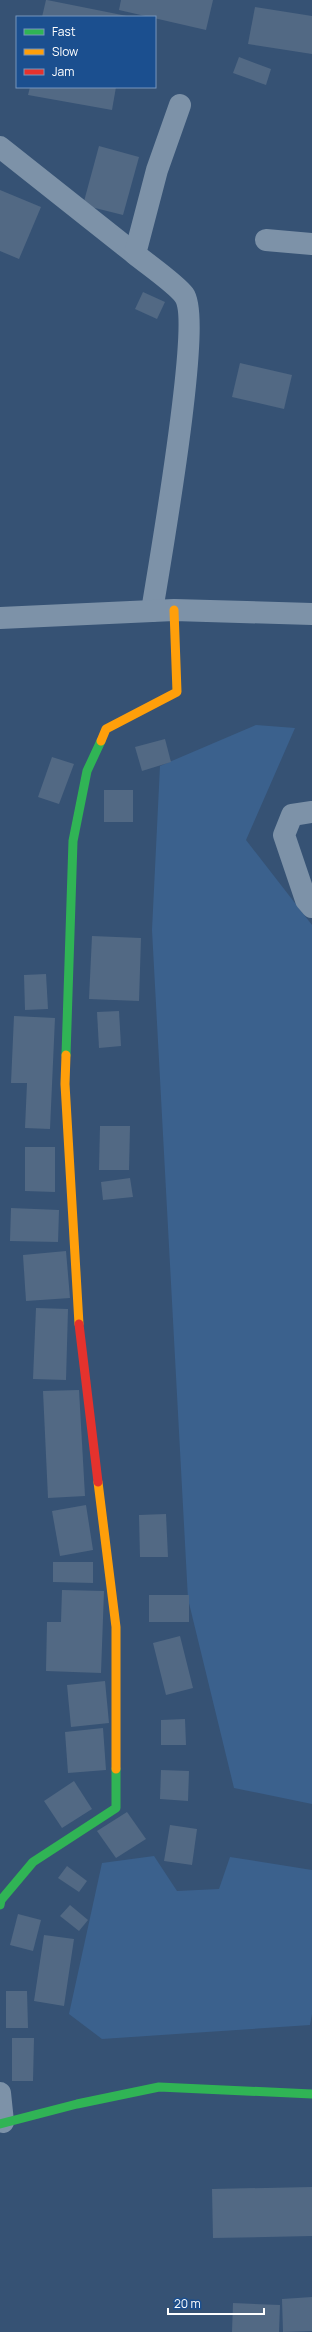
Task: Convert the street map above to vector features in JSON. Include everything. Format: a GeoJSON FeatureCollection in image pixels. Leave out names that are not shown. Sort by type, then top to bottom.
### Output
{"type":"FeatureCollection","features":[{"type":"Feature","properties":{"kind":"street"},"geometry":{"type":"LineString","coordinates":[[135,254],[157,170],[180,105]]}},
{"type":"Feature","properties":{"kind":"street"},"geometry":{"type":"LineString","coordinates":[[0,147],[135,254],[185,296],[190,321],[184,401],[152,611]]}},
{"type":"Feature","properties":{"kind":"street"},"geometry":{"type":"LineString","coordinates":[[266,240],[312,244]]}},
{"type":"Feature","properties":{"kind":"street"},"geometry":{"type":"LineString","coordinates":[[0,1905],[1,1900],[33,1862],[116,1808],[116,1627],[77,1310],[65,1084],[72,841],[87,771],[106,729],[177,692],[174,610]]}},
{"type":"Feature","properties":{"kind":"street"},"geometry":{"type":"LineString","coordinates":[[0,618],[174,610],[312,614]]}},
{"type":"Feature","properties":{"kind":"street"},"geometry":{"type":"LineString","coordinates":[[312,812],[292,816],[284,835],[306,900],[312,907]]}},
{"type":"Feature","properties":{"kind":"street"},"geometry":{"type":"LineString","coordinates":[[0,2093],[2,2123],[77,2104],[159,2087],[312,2094]]}},
{"type":"Feature","properties":{"kind":"water"},"geometry":{"type":"Polygon","coordinates":[[[256,725],[295,728],[246,840],[312,925],[312,1804],[234,1788],[188,1599],[152,930],[160,766],[256,725]]]}},
{"type":"Feature","properties":{"kind":"water"},"geometry":{"type":"Polygon","coordinates":[[[154,1856],[177,1891],[219,1889],[230,1857],[312,1870],[312,2014],[310,2025],[102,2039],[69,2014],[102,1863],[154,1856]]]}},
{"type":"Feature","properties":{"kind":"building"},"geometry":{"type":"Polygon","coordinates":[[[47,0],[127,16],[42,16],[47,0]]]}},
{"type":"Feature","properties":{"kind":"building"},"geometry":{"type":"Polygon","coordinates":[[[121,0],[213,0],[206,30],[156,19],[156,16],[145,16],[119,10],[121,0]]]}},
{"type":"Feature","properties":{"kind":"building"},"geometry":{"type":"Polygon","coordinates":[[[255,7],[312,16],[312,54],[248,44],[255,7]]]}},
{"type":"Feature","properties":{"kind":"building"},"geometry":{"type":"Polygon","coordinates":[[[239,57],[271,69],[266,85],[233,73],[239,57]]]}},
{"type":"Feature","properties":{"kind":"building"},"geometry":{"type":"Polygon","coordinates":[[[30,88],[116,88],[112,110],[28,95],[30,88]]]}},
{"type":"Feature","properties":{"kind":"building"},"geometry":{"type":"Polygon","coordinates":[[[99,146],[139,157],[123,215],[83,205],[99,146]]]}},
{"type":"Feature","properties":{"kind":"building"},"geometry":{"type":"Polygon","coordinates":[[[0,190],[41,207],[19,259],[0,251],[0,190]]]}},
{"type":"Feature","properties":{"kind":"building"},"geometry":{"type":"Polygon","coordinates":[[[143,292],[165,302],[157,319],[135,309],[143,292]]]}},
{"type":"Feature","properties":{"kind":"building"},"geometry":{"type":"Polygon","coordinates":[[[240,363],[292,375],[284,409],[232,397],[240,363]]]}},
{"type":"Feature","properties":{"kind":"building"},"geometry":{"type":"Polygon","coordinates":[[[165,739],[171,762],[142,771],[135,747],[165,739]]]}},
{"type":"Feature","properties":{"kind":"building"},"geometry":{"type":"Polygon","coordinates":[[[52,757],[74,764],[59,804],[38,797],[52,757]]]}},
{"type":"Feature","properties":{"kind":"building"},"geometry":{"type":"Polygon","coordinates":[[[104,790],[133,790],[133,822],[104,822],[104,790]]]}},
{"type":"Feature","properties":{"kind":"building"},"geometry":{"type":"Polygon","coordinates":[[[92,936],[141,938],[139,1001],[89,999],[92,936]]]}},
{"type":"Feature","properties":{"kind":"building"},"geometry":{"type":"Polygon","coordinates":[[[46,974],[48,1009],[25,1010],[24,975],[46,974]]]}},
{"type":"Feature","properties":{"kind":"building"},"geometry":{"type":"Polygon","coordinates":[[[119,1011],[121,1046],[99,1048],[97,1012],[119,1011]]]}},
{"type":"Feature","properties":{"kind":"building"},"geometry":{"type":"Polygon","coordinates":[[[14,1016],[55,1018],[50,1129],[25,1128],[27,1083],[11,1083],[14,1016]]]}},
{"type":"Feature","properties":{"kind":"building"},"geometry":{"type":"Polygon","coordinates":[[[100,1126],[130,1126],[129,1170],[99,1170],[100,1126]]]}},
{"type":"Feature","properties":{"kind":"building"},"geometry":{"type":"Polygon","coordinates":[[[25,1147],[55,1147],[55,1192],[25,1191],[25,1147]]]}},
{"type":"Feature","properties":{"kind":"building"},"geometry":{"type":"Polygon","coordinates":[[[130,1178],[133,1197],[103,1200],[101,1182],[130,1178]]]}},
{"type":"Feature","properties":{"kind":"building"},"geometry":{"type":"Polygon","coordinates":[[[11,1208],[59,1210],[58,1242],[10,1241],[11,1208]]]}},
{"type":"Feature","properties":{"kind":"building"},"geometry":{"type":"Polygon","coordinates":[[[66,1251],[70,1298],[26,1301],[23,1255],[66,1251]]]}},
{"type":"Feature","properties":{"kind":"building"},"geometry":{"type":"Polygon","coordinates":[[[36,1308],[68,1309],[66,1380],[33,1379],[36,1308]]]}},
{"type":"Feature","properties":{"kind":"building"},"geometry":{"type":"Polygon","coordinates":[[[79,1390],[85,1496],[48,1498],[43,1391],[79,1390]]]}},
{"type":"Feature","properties":{"kind":"building"},"geometry":{"type":"Polygon","coordinates":[[[86,1505],[93,1550],[60,1556],[52,1511],[86,1505]]]}},
{"type":"Feature","properties":{"kind":"building"},"geometry":{"type":"Polygon","coordinates":[[[166,1514],[168,1557],[140,1557],[139,1515],[166,1514]]]}},
{"type":"Feature","properties":{"kind":"building"},"geometry":{"type":"Polygon","coordinates":[[[53,1562],[93,1562],[93,1583],[53,1582],[53,1562]]]}},
{"type":"Feature","properties":{"kind":"building"},"geometry":{"type":"Polygon","coordinates":[[[62,1590],[104,1591],[101,1673],[46,1671],[47,1622],[61,1622],[62,1590]]]}},
{"type":"Feature","properties":{"kind":"building"},"geometry":{"type":"Polygon","coordinates":[[[149,1595],[189,1595],[189,1622],[149,1622],[149,1595]]]}},
{"type":"Feature","properties":{"kind":"building"},"geometry":{"type":"Polygon","coordinates":[[[180,1636],[193,1688],[166,1695],[153,1643],[180,1636]]]}},
{"type":"Feature","properties":{"kind":"building"},"geometry":{"type":"Polygon","coordinates":[[[105,1681],[109,1723],[71,1727],[67,1685],[105,1681]]]}},
{"type":"Feature","properties":{"kind":"building"},"geometry":{"type":"Polygon","coordinates":[[[185,1719],[186,1745],[161,1745],[161,1720],[185,1719]]]}},
{"type":"Feature","properties":{"kind":"building"},"geometry":{"type":"Polygon","coordinates":[[[103,1728],[106,1770],[68,1773],[65,1732],[103,1728]]]}},
{"type":"Feature","properties":{"kind":"building"},"geometry":{"type":"Polygon","coordinates":[[[161,1770],[189,1771],[188,1801],[160,1799],[161,1770]]]}},
{"type":"Feature","properties":{"kind":"building"},"geometry":{"type":"Polygon","coordinates":[[[74,1781],[92,1809],[62,1828],[44,1801],[74,1781]]]}},
{"type":"Feature","properties":{"kind":"building"},"geometry":{"type":"Polygon","coordinates":[[[127,1812],[146,1839],[116,1858],[97,1831],[127,1812]]]}},
{"type":"Feature","properties":{"kind":"building"},"geometry":{"type":"Polygon","coordinates":[[[170,1825],[197,1829],[192,1865],[164,1861],[170,1825]]]}},
{"type":"Feature","properties":{"kind":"building"},"geometry":{"type":"Polygon","coordinates":[[[67,1866],[87,1881],[79,1892],[58,1878],[67,1866]]]}},
{"type":"Feature","properties":{"kind":"building"},"geometry":{"type":"Polygon","coordinates":[[[70,1905],[88,1920],[79,1931],[60,1916],[70,1905]]]}},
{"type":"Feature","properties":{"kind":"building"},"geometry":{"type":"Polygon","coordinates":[[[18,1914],[41,1920],[33,1951],[10,1945],[18,1914]]]}},
{"type":"Feature","properties":{"kind":"building"},"geometry":{"type":"Polygon","coordinates":[[[44,1935],[74,1939],[64,2006],[34,2001],[44,1935]]]}},
{"type":"Feature","properties":{"kind":"building"},"geometry":{"type":"Polygon","coordinates":[[[6,1991],[27,1991],[28,2028],[6,2028],[6,1991]]]}},
{"type":"Feature","properties":{"kind":"building"},"geometry":{"type":"Polygon","coordinates":[[[12,2038],[34,2038],[33,2081],[12,2081],[12,2038]]]}},
{"type":"Feature","properties":{"kind":"building"},"geometry":{"type":"Polygon","coordinates":[[[312,2187],[312,2236],[213,2238],[212,2189],[312,2187]]]}},
{"type":"Feature","properties":{"kind":"building"},"geometry":{"type":"Polygon","coordinates":[[[312,2297],[312,2331],[283,2332],[282,2299],[312,2297]]]}},
{"type":"Feature","properties":{"kind":"building"},"geometry":{"type":"Polygon","coordinates":[[[233,2303],[280,2305],[279,2332],[232,2332],[233,2303]]]}},
{"type":"Feature","properties":{"kind":"traffic: fast"},"geometry":{"type":"LineString","coordinates":[[66,1055],[73,841],[87,771],[101,741]]}},
{"type":"Feature","properties":{"kind":"traffic: fast"},"geometry":{"type":"LineString","coordinates":[[0,1905],[1,1900],[33,1862],[116,1808],[116,1769]]}},
{"type":"Feature","properties":{"kind":"traffic: fast"},"geometry":{"type":"LineString","coordinates":[[0,2124],[77,2104],[159,2087],[312,2094]]}},
{"type":"Feature","properties":{"kind":"traffic: slow"},"geometry":{"type":"LineString","coordinates":[[101,741],[106,729],[177,692],[174,610]]}},
{"type":"Feature","properties":{"kind":"traffic: slow"},"geometry":{"type":"LineString","coordinates":[[66,1055],[65,1084],[79,1324]]}},
{"type":"Feature","properties":{"kind":"traffic: slow"},"geometry":{"type":"LineString","coordinates":[[98,1482],[116,1627],[116,1769]]}},
{"type":"Feature","properties":{"kind":"traffic: jam"},"geometry":{"type":"LineString","coordinates":[[79,1324],[98,1482]]}}]}
